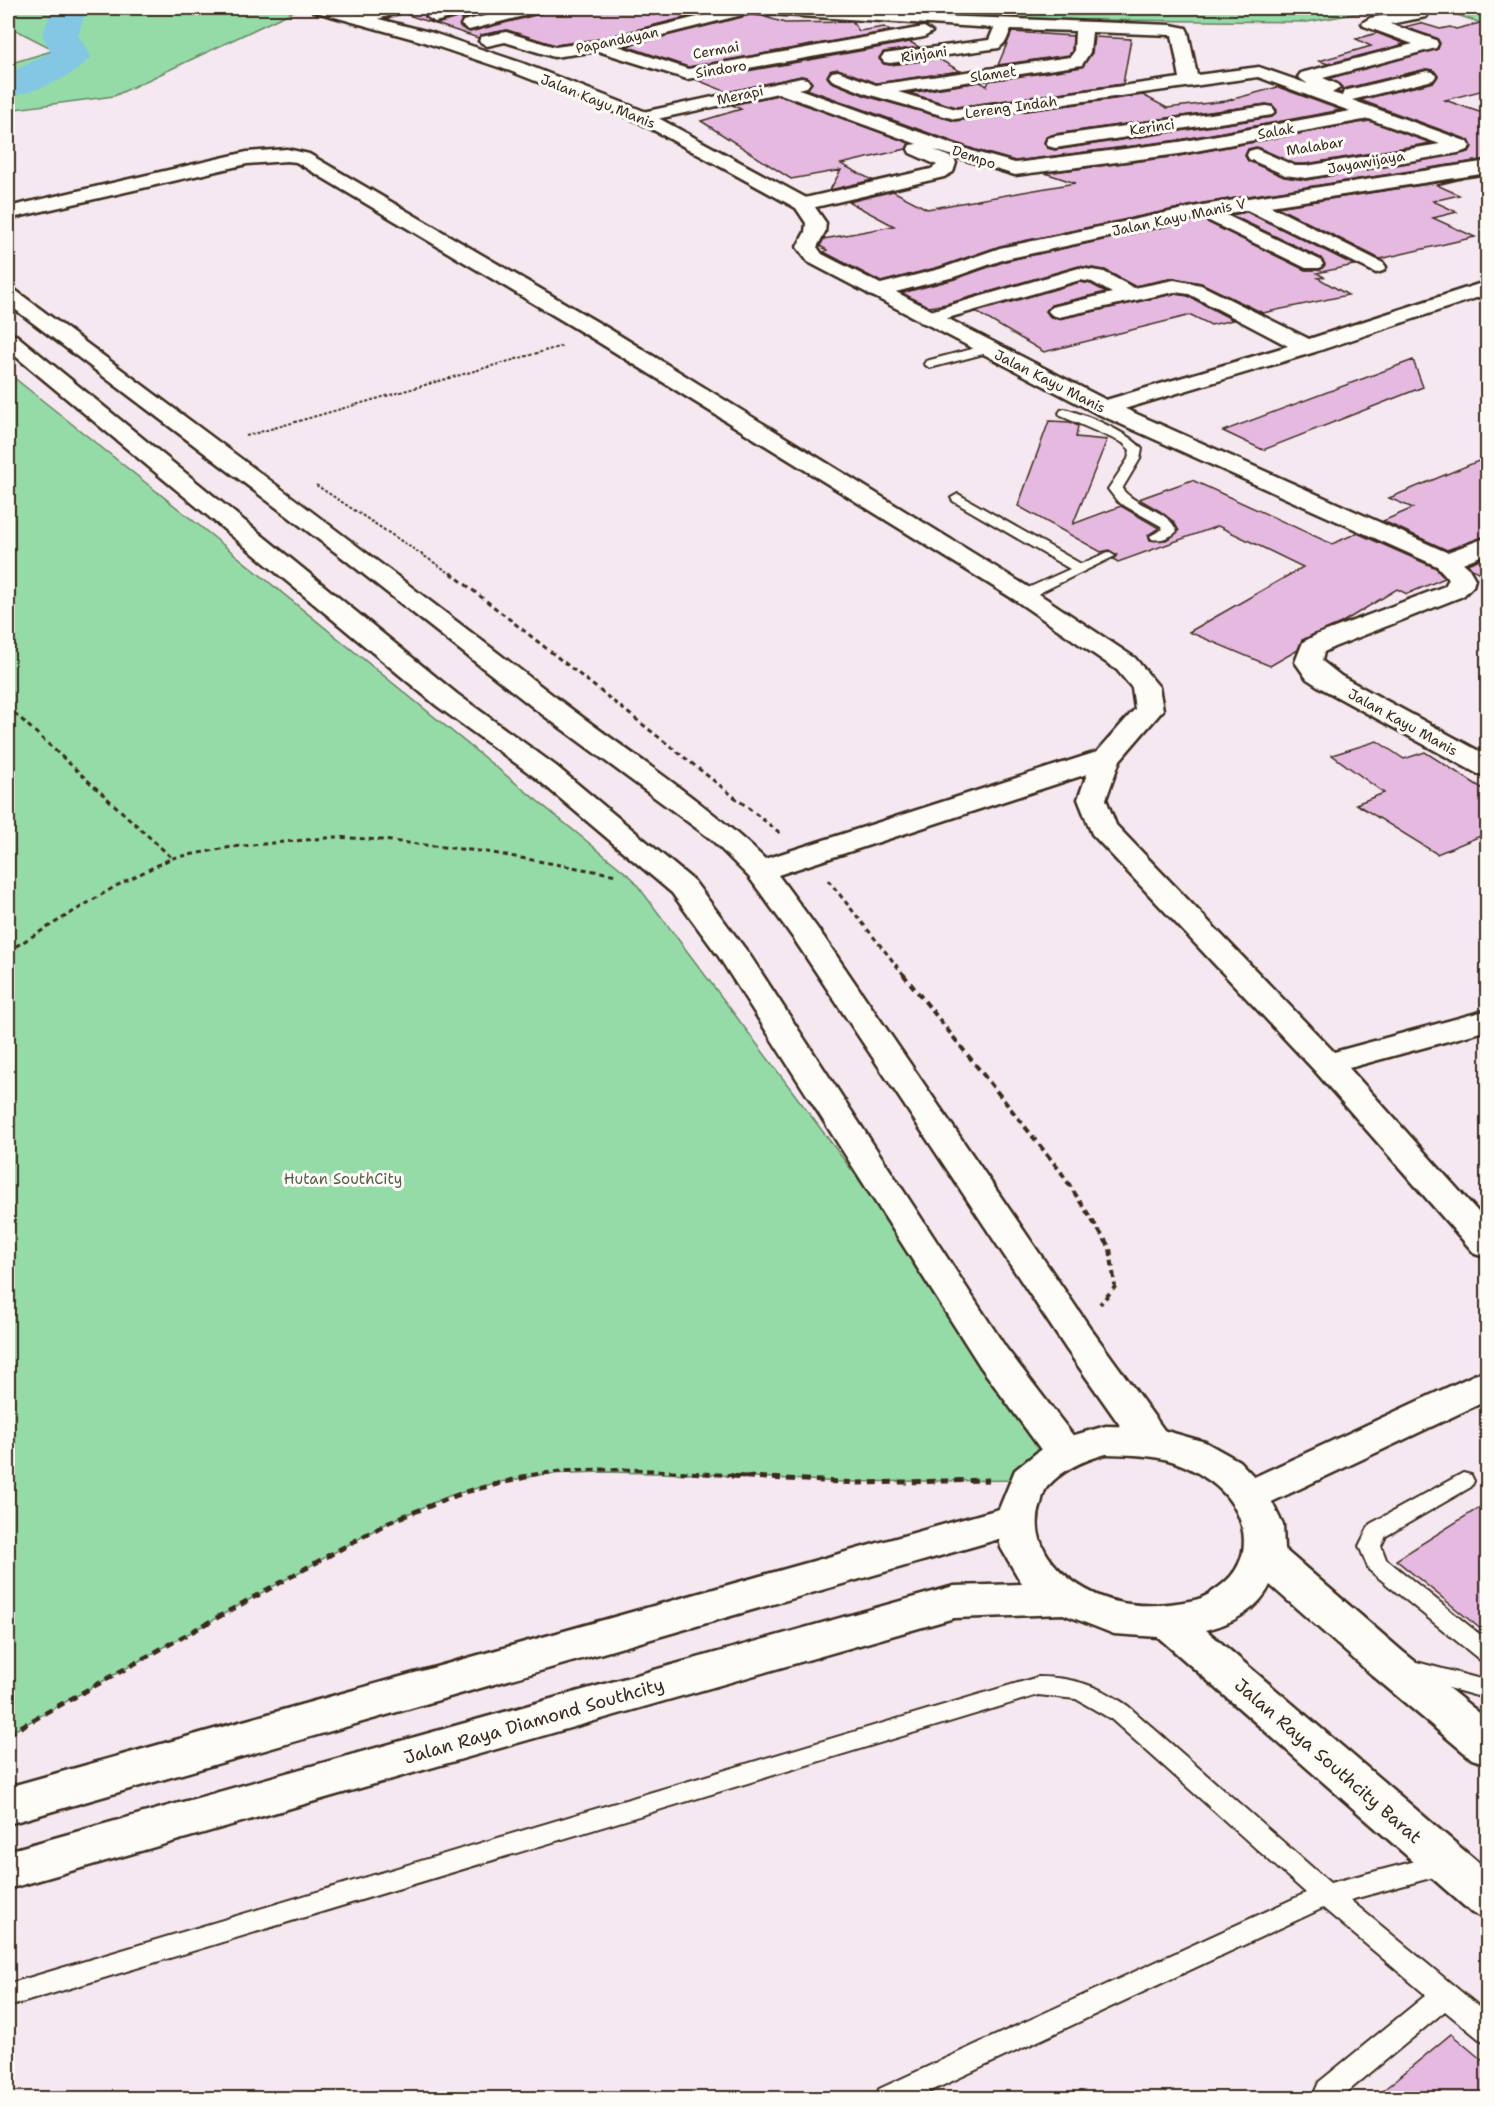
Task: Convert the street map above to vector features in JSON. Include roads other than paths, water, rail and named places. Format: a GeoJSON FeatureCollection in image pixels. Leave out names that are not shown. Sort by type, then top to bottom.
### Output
{"type":"FeatureCollection","features":[{"type":"Feature","properties":{"kind":"street","name":"Jalan Kayu Manis"},"geometry":{"type":"LineString","coordinates":[[320,8],[427,37],[516,67],[643,117],[803,204],[816,223],[815,232],[807,247],[810,253],[876,291],[1104,408],[1446,561],[1459,572],[1462,579],[1460,586],[1454,591],[1325,641],[1312,648],[1308,662],[1317,673],[1331,682],[1488,768]]}},
{"type":"Feature","properties":{"kind":"street"},"geometry":{"type":"LineString","coordinates":[[359,19],[400,8]]}},
{"type":"Feature","properties":{"kind":"street"},"geometry":{"type":"LineString","coordinates":[[435,17],[468,8]]}},
{"type":"Feature","properties":{"kind":"street"},"geometry":{"type":"LineString","coordinates":[[469,25],[536,8]]}},
{"type":"Feature","properties":{"kind":"street"},"geometry":{"type":"LineString","coordinates":[[745,8],[938,21],[1084,25],[1180,32],[1189,81]]}},
{"type":"Feature","properties":{"kind":"street","name":"Papandayan"},"geometry":{"type":"LineString","coordinates":[[487,41],[506,37],[554,52],[599,46],[745,8]]}},
{"type":"Feature","properties":{"kind":"street","name":"Lereng Indah"},"geometry":{"type":"LineString","coordinates":[[806,13],[786,34],[835,71],[873,90],[955,114],[1259,72],[1343,98],[1372,113],[1416,130],[1470,145]]}},
{"type":"Feature","properties":{"kind":"street"},"geometry":{"type":"LineString","coordinates":[[1420,14],[1370,23],[1430,44],[1307,77],[1343,98],[1470,145]]}},
{"type":"Feature","properties":{"kind":"street"},"geometry":{"type":"LineString","coordinates":[[507,15],[539,26]]}},
{"type":"Feature","properties":{"kind":"street","name":"Sindoro"},"geometry":{"type":"LineString","coordinates":[[599,46],[687,74],[812,54],[927,32],[933,30],[938,21]]}},
{"type":"Feature","properties":{"kind":"street","name":"Rinjani"},"geometry":{"type":"LineString","coordinates":[[876,60],[993,44],[998,41],[1004,24]]}},
{"type":"Feature","properties":{"kind":"street","name":"Slamet"},"geometry":{"type":"LineString","coordinates":[[873,90],[1076,61],[1082,52],[1084,25]]}},
{"type":"Feature","properties":{"kind":"street","name":"Cermai"},"geometry":{"type":"LineString","coordinates":[[650,63],[683,56]]}},
{"type":"Feature","properties":{"kind":"street"},"geometry":{"type":"LineString","coordinates":[[835,71],[854,63]]}},
{"type":"Feature","properties":{"kind":"street","name":"Merapi"},"geometry":{"type":"LineString","coordinates":[[643,117],[778,87],[835,71]]}},
{"type":"Feature","properties":{"kind":"street"},"geometry":{"type":"LineString","coordinates":[[1301,106],[1343,98],[1427,76]]}},
{"type":"Feature","properties":{"kind":"street","name":"Dempo"},"geometry":{"type":"LineString","coordinates":[[778,87],[1003,167],[1024,169],[1179,148]]}},
{"type":"Feature","properties":{"kind":"street"},"geometry":{"type":"LineString","coordinates":[[1075,98],[1179,148],[1214,161]]}},
{"type":"Feature","properties":{"kind":"street","name":"Kerinci"},"geometry":{"type":"LineString","coordinates":[[1037,145],[1278,109]]}},
{"type":"Feature","properties":{"kind":"street","name":"Salak"},"geometry":{"type":"LineString","coordinates":[[1179,148],[1372,113]]}},
{"type":"Feature","properties":{"kind":"street"},"geometry":{"type":"LineString","coordinates":[[803,204],[937,173],[946,168],[947,163],[938,157],[867,130]]}},
{"type":"Feature","properties":{"kind":"street"},"geometry":{"type":"LineString","coordinates":[[1382,135],[1416,130]]}},
{"type":"Feature","properties":{"kind":"street","name":"Jayawijaya"},"geometry":{"type":"LineString","coordinates":[[1247,157],[1292,171],[1305,172],[1470,145]]}},
{"type":"Feature","properties":{"kind":"street"},"geometry":{"type":"LineString","coordinates":[[968,156],[1014,149]]}},
{"type":"Feature","properties":{"kind":"street","name":"Malabar"},"geometry":{"type":"LineString","coordinates":[[1247,157],[1290,150]]}},
{"type":"Feature","properties":{"kind":"street"},"geometry":{"type":"LineString","coordinates":[[8,213],[247,158],[287,155],[302,158],[603,335],[1024,595],[1126,664],[1145,687],[1149,710],[1107,758],[1092,799],[1102,828],[1327,1064],[1488,1246]]}},
{"type":"Feature","properties":{"kind":"street","name":"Jalan Kayu Manis V"},"geometry":{"type":"LineString","coordinates":[[876,291],[947,273],[1000,254],[1203,211],[1488,167]]}},
{"type":"Feature","properties":{"kind":"street"},"geometry":{"type":"LineString","coordinates":[[1248,203],[1376,267]]}},
{"type":"Feature","properties":{"kind":"street"},"geometry":{"type":"LineString","coordinates":[[1203,211],[1313,264]]}},
{"type":"Feature","properties":{"kind":"street"},"geometry":{"type":"LineString","coordinates":[[927,318],[1079,274],[1097,276],[1131,295]]}},
{"type":"Feature","properties":{"kind":"street"},"geometry":{"type":"LineString","coordinates":[[1059,311],[1174,286],[1194,289],[1307,346]]}},
{"type":"Feature","properties":{"kind":"street"},"geometry":{"type":"LineString","coordinates":[[1104,408],[1307,346],[1488,287]]}},
{"type":"Feature","properties":{"kind":"street"},"geometry":{"type":"LineString","coordinates":[[8,294],[352,553],[549,706],[722,833],[760,871],[807,936],[1080,1341],[1152,1441]]}},
{"type":"Feature","properties":{"kind":"street"},"geometry":{"type":"LineString","coordinates":[[8,340],[447,700],[546,772],[683,887],[733,954],[993,1357],[1064,1452]]}},
{"type":"Feature","properties":{"kind":"street"},"geometry":{"type":"LineString","coordinates":[[1446,561],[1488,544]]}},
{"type":"Feature","properties":{"kind":"street"},"geometry":{"type":"LineString","coordinates":[[760,871],[1107,758]]}},
{"type":"Feature","properties":{"kind":"street"},"geometry":{"type":"LineString","coordinates":[[1327,1064],[1488,1020]]}},
{"type":"Feature","properties":{"kind":"street"},"geometry":{"type":"LineString","coordinates":[[1249,1496],[1488,1384]]}},
{"type":"Feature","properties":{"kind":"street"},"geometry":{"type":"LineString","coordinates":[[1106,1440],[1152,1441],[1191,1452],[1225,1471],[1249,1496],[1263,1525],[1264,1555],[1248,1588],[1214,1611],[1168,1623],[1114,1618],[1065,1598],[1038,1575],[1021,1548],[1015,1520],[1029,1480],[1064,1452],[1106,1440]]}},
{"type":"Feature","properties":{"kind":"street"},"geometry":{"type":"LineString","coordinates":[[8,1806],[1015,1520]]}},
{"type":"Feature","properties":{"kind":"street"},"geometry":{"type":"LineString","coordinates":[[1264,1555],[1387,1663],[1488,1746]]}},
{"type":"Feature","properties":{"kind":"street","name":"Jalan Raya Diamond Southcity"},"geometry":{"type":"LineString","coordinates":[[8,1870],[954,1602],[1065,1598]]}},
{"type":"Feature","properties":{"kind":"street","name":"Jalan Raya Southcity Barat"},"geometry":{"type":"LineString","coordinates":[[1168,1623],[1488,1899]]}},
{"type":"Feature","properties":{"kind":"lane"},"geometry":{"type":"LineString","coordinates":[[930,364],[987,349]]}},
{"type":"Feature","properties":{"kind":"lane"},"geometry":{"type":"LineString","coordinates":[[1065,413],[1127,440],[1136,449],[1134,459],[1115,489],[1123,499],[1167,524],[1170,531],[1157,536]]}},
{"type":"Feature","properties":{"kind":"lane"},"geometry":{"type":"LineString","coordinates":[[958,498],[1080,569]]}},
{"type":"Feature","properties":{"kind":"lane"},"geometry":{"type":"LineString","coordinates":[[1024,595],[1108,556]]}},
{"type":"Feature","properties":{"kind":"lane"},"geometry":{"type":"LineString","coordinates":[[1463,1481],[1378,1530],[1370,1546],[1377,1564],[1488,1654]]}},
{"type":"Feature","properties":{"kind":"lane"},"geometry":{"type":"LineString","coordinates":[[1387,1663],[1488,1690]]}},
{"type":"Feature","properties":{"kind":"lane"},"geometry":{"type":"LineString","coordinates":[[8,1996],[1038,1686],[1060,1685],[1082,1690],[1105,1701],[1326,1895],[1488,2031]]}},
{"type":"Feature","properties":{"kind":"lane"},"geometry":{"type":"LineString","coordinates":[[889,2098],[1326,1895],[1447,1864]]}},
{"type":"Feature","properties":{"kind":"lane"},"geometry":{"type":"LineString","coordinates":[[1325,2098],[1329,2091],[1446,1995]]}},
{"type":"Feature","properties":{"kind":"waterway"},"geometry":{"type":"LineString","coordinates":[[8,86],[29,80],[72,56],[60,35],[70,8]]}},
{"type":"Feature","properties":{"kind":"park label","name":"Hutan SouthCity"},"geometry":{"type":"Point","coordinates":[343,1179]}}]}
